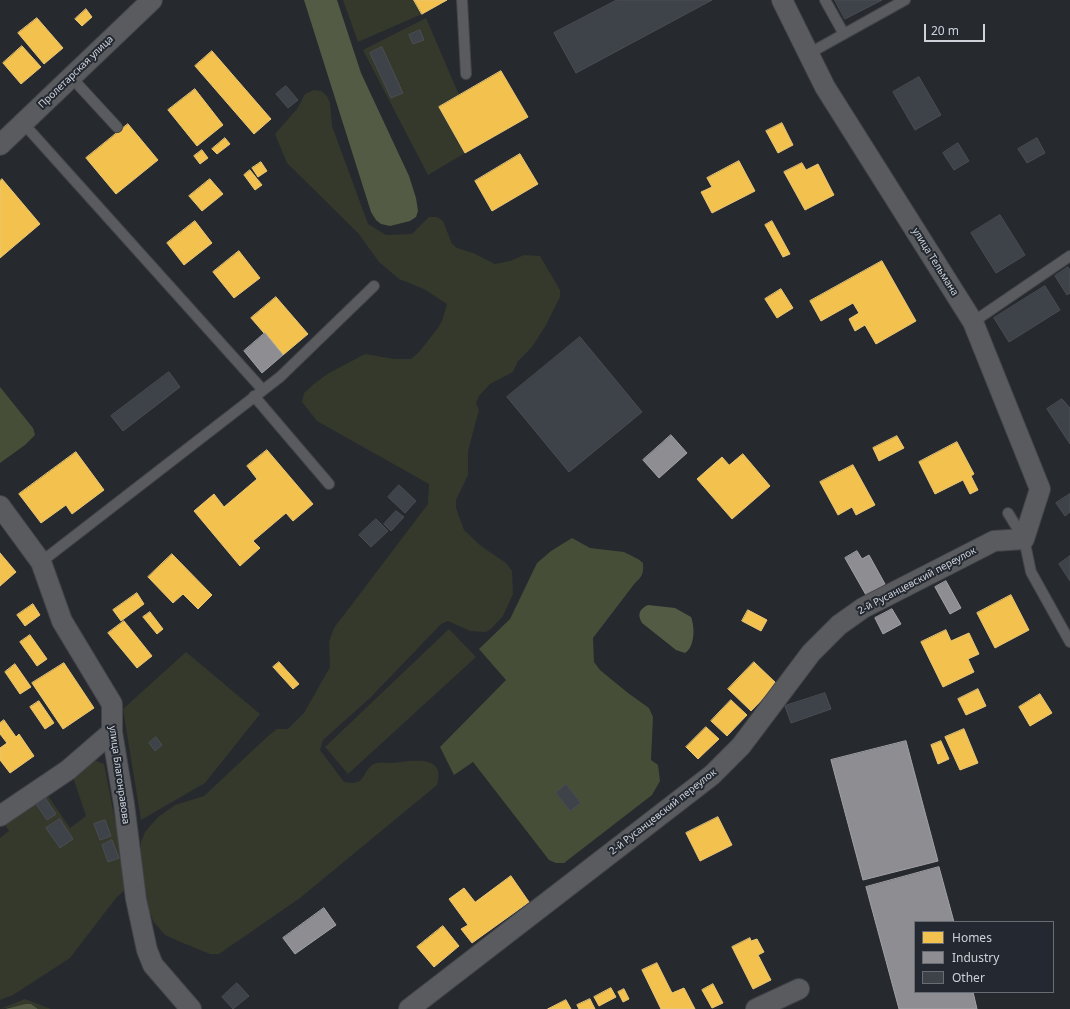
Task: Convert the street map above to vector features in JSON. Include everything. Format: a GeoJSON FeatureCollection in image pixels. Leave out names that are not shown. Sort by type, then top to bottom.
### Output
{"type":"FeatureCollection","features":[{"type":"Feature","properties":{"kind":"street","name":"Пролетарская улица"},"geometry":{"type":"LineString","coordinates":[[0,145],[152,0]]}},
{"type":"Feature","properties":{"kind":"street","name":"улица Тельмана"},"geometry":{"type":"LineString","coordinates":[[782,0],[825,87],[973,322],[1040,489],[1024,539]]}},
{"type":"Feature","properties":{"kind":"street","name":"улица Благонравова"},"geometry":{"type":"LineString","coordinates":[[0,506],[41,562],[62,621],[112,704],[112,732],[124,804],[136,899],[147,950],[153,965],[191,1009]]}},
{"type":"Feature","properties":{"kind":"street","name":"2-й Русанцевский переулок"},"geometry":{"type":"LineString","coordinates":[[409,1009],[712,775],[741,746],[811,653],[839,625],[863,608],[994,540],[1024,539]]}},
{"type":"Feature","properties":{"kind":"street"},"geometry":{"type":"LineString","coordinates":[[0,816],[68,770],[112,732]]}},
{"type":"Feature","properties":{"kind":"street"},"geometry":{"type":"LineString","coordinates":[[756,1009],[799,989]]}},
{"type":"Feature","properties":{"kind":"lane"},"geometry":{"type":"LineString","coordinates":[[462,0],[466,74]]}},
{"type":"Feature","properties":{"kind":"lane"},"geometry":{"type":"LineString","coordinates":[[825,0],[844,34]]}},
{"type":"Feature","properties":{"kind":"lane"},"geometry":{"type":"LineString","coordinates":[[808,54],[905,0]]}},
{"type":"Feature","properties":{"kind":"lane"},"geometry":{"type":"LineString","coordinates":[[71,78],[117,127]]}},
{"type":"Feature","properties":{"kind":"lane"},"geometry":{"type":"LineString","coordinates":[[23,123],[258,392],[329,484]]}},
{"type":"Feature","properties":{"kind":"lane"},"geometry":{"type":"LineString","coordinates":[[973,322],[1070,256]]}},
{"type":"Feature","properties":{"kind":"lane"},"geometry":{"type":"LineString","coordinates":[[41,562],[258,392],[280,377],[374,286]]}},
{"type":"Feature","properties":{"kind":"lane"},"geometry":{"type":"LineString","coordinates":[[1008,513],[1024,539],[1032,572],[1070,642]]}},
{"type":"Feature","properties":{"kind":"shaded area"},"geometry":{"type":"Polygon","coordinates":[[[304,0],[337,0],[361,73],[409,176],[416,198],[418,211],[416,217],[410,221],[390,226],[381,224],[376,220],[371,212],[304,0]]]}},
{"type":"Feature","properties":{"kind":"shaded area"},"geometry":{"type":"Polygon","coordinates":[[[343,0],[414,0],[422,14],[358,42],[343,0]]]}},
{"type":"Feature","properties":{"kind":"shaded area"},"geometry":{"type":"Polygon","coordinates":[[[426,18],[459,95],[439,107],[465,153],[428,175],[363,50],[426,18]]]}},
{"type":"Feature","properties":{"kind":"shaded area"},"geometry":{"type":"Polygon","coordinates":[[[314,90],[321,91],[327,96],[330,103],[332,126],[368,224],[386,235],[412,234],[429,217],[437,217],[443,221],[452,244],[457,248],[473,253],[495,264],[510,261],[524,255],[540,256],[560,290],[560,297],[546,325],[532,347],[518,361],[513,372],[490,384],[479,396],[476,403],[479,410],[468,451],[468,475],[456,500],[456,508],[464,530],[481,546],[506,563],[512,571],[513,594],[503,616],[486,632],[470,631],[448,621],[441,624],[371,697],[323,740],[320,750],[344,782],[353,783],[360,781],[370,767],[375,763],[425,761],[432,763],[437,768],[439,775],[437,785],[300,898],[219,954],[210,954],[165,935],[153,921],[149,909],[141,860],[141,842],[145,832],[158,817],[175,805],[204,796],[268,736],[277,729],[288,729],[304,713],[330,667],[329,642],[334,628],[428,504],[429,484],[317,421],[302,402],[304,393],[314,384],[329,373],[365,354],[394,359],[411,359],[419,352],[438,328],[442,321],[447,304],[424,289],[399,279],[379,262],[358,233],[287,163],[275,134],[297,109],[305,94],[314,90]]]}},
{"type":"Feature","properties":{"kind":"shaded area"},"geometry":{"type":"Polygon","coordinates":[[[0,387],[33,428],[35,435],[25,445],[0,463],[0,387]]]}},
{"type":"Feature","properties":{"kind":"shaded area"},"geometry":{"type":"Polygon","coordinates":[[[572,538],[590,548],[624,552],[643,563],[643,572],[641,577],[593,638],[594,662],[600,670],[649,708],[653,717],[651,760],[658,765],[660,781],[652,795],[564,863],[556,863],[549,860],[473,762],[454,775],[440,747],[506,680],[479,649],[510,619],[537,563],[551,551],[572,538]]]}},
{"type":"Feature","properties":{"kind":"shaded area"},"geometry":{"type":"Polygon","coordinates":[[[648,605],[675,608],[691,617],[693,626],[692,642],[691,646],[685,653],[676,650],[642,623],[639,615],[640,612],[648,605]]]}},
{"type":"Feature","properties":{"kind":"shaded area"},"geometry":{"type":"Polygon","coordinates":[[[449,629],[476,657],[348,774],[325,747],[449,629]]]}},
{"type":"Feature","properties":{"kind":"shaded area"},"geometry":{"type":"Polygon","coordinates":[[[186,652],[260,714],[205,783],[141,820],[123,709],[186,652]]]}},
{"type":"Feature","properties":{"kind":"shaded area"},"geometry":{"type":"Polygon","coordinates":[[[91,759],[104,764],[128,887],[116,898],[70,958],[13,995],[0,1000],[0,838],[9,831],[4,823],[46,793],[70,828],[86,816],[72,774],[91,759]]]}},
{"type":"Feature","properties":{"kind":"shaded area"},"geometry":{"type":"Polygon","coordinates":[[[25,999],[51,1009],[38,1009],[31,1004],[0,1009],[25,999]]]}},
{"type":"Feature","properties":{"kind":"shaded area"},"geometry":{"type":"Polygon","coordinates":[[[31,1004],[38,1009],[5,1009],[31,1004]]]}},
{"type":"Feature","properties":{"kind":"building: Homes"},"geometry":{"type":"Polygon","coordinates":[[[414,0],[447,0],[422,14],[414,0]]]}},
{"type":"Feature","properties":{"kind":"building: Homes"},"geometry":{"type":"Polygon","coordinates":[[[86,9],[92,17],[82,26],[75,19],[86,9]]]}},
{"type":"Feature","properties":{"kind":"building: Homes"},"geometry":{"type":"Polygon","coordinates":[[[37,18],[63,48],[44,64],[18,33],[37,18]]]}},
{"type":"Feature","properties":{"kind":"building: Homes"},"geometry":{"type":"Polygon","coordinates":[[[22,46],[41,67],[21,84],[3,63],[22,46]]]}},
{"type":"Feature","properties":{"kind":"building: Homes"},"geometry":{"type":"Polygon","coordinates":[[[212,51],[271,119],[254,134],[195,66],[212,51]]]}},
{"type":"Feature","properties":{"kind":"building: Homes"},"geometry":{"type":"Polygon","coordinates":[[[501,71],[528,117],[465,153],[439,107],[501,71]]]}},
{"type":"Feature","properties":{"kind":"building: Homes"},"geometry":{"type":"Polygon","coordinates":[[[195,89],[223,125],[197,146],[168,110],[195,89]]]}},
{"type":"Feature","properties":{"kind":"building: Homes"},"geometry":{"type":"Polygon","coordinates":[[[782,123],[793,145],[778,153],[766,131],[782,123]]]}},
{"type":"Feature","properties":{"kind":"building: Homes"},"geometry":{"type":"Polygon","coordinates":[[[128,124],[158,160],[116,194],[86,158],[128,124]]]}},
{"type":"Feature","properties":{"kind":"building: Homes"},"geometry":{"type":"Polygon","coordinates":[[[225,138],[230,144],[217,154],[212,149],[225,138]]]}},
{"type":"Feature","properties":{"kind":"building: Homes"},"geometry":{"type":"Polygon","coordinates":[[[202,150],[208,158],[200,164],[194,156],[202,150]]]}},
{"type":"Feature","properties":{"kind":"building: Homes"},"geometry":{"type":"Polygon","coordinates":[[[520,154],[538,184],[492,211],[475,181],[520,154]]]}},
{"type":"Feature","properties":{"kind":"building: Homes"},"geometry":{"type":"Polygon","coordinates":[[[739,161],[755,191],[712,213],[701,192],[712,187],[707,178],[739,161]]]}},
{"type":"Feature","properties":{"kind":"building: Homes"},"geometry":{"type":"Polygon","coordinates":[[[261,162],[267,171],[258,177],[252,168],[261,162]]]}},
{"type":"Feature","properties":{"kind":"building: Homes"},"geometry":{"type":"Polygon","coordinates":[[[802,163],[806,170],[818,164],[834,195],[805,210],[784,172],[802,163]]]}},
{"type":"Feature","properties":{"kind":"building: Homes"},"geometry":{"type":"Polygon","coordinates":[[[250,170],[262,185],[255,190],[244,175],[250,170]]]}},
{"type":"Feature","properties":{"kind":"building: Homes"},"geometry":{"type":"Polygon","coordinates":[[[2,179],[40,224],[0,258],[0,181],[2,179]]]}},
{"type":"Feature","properties":{"kind":"building: Homes"},"geometry":{"type":"Polygon","coordinates":[[[210,179],[223,194],[202,211],[189,196],[210,179]]]}},
{"type":"Feature","properties":{"kind":"building: Homes"},"geometry":{"type":"Polygon","coordinates":[[[195,221],[212,243],[184,265],[167,243],[195,221]]]}},
{"type":"Feature","properties":{"kind":"building: Homes"},"geometry":{"type":"Polygon","coordinates":[[[772,221],[790,254],[783,257],[765,225],[772,221]]]}},
{"type":"Feature","properties":{"kind":"building: Homes"},"geometry":{"type":"Polygon","coordinates":[[[239,251],[260,278],[234,298],[213,272],[239,251]]]}},
{"type":"Feature","properties":{"kind":"building: Homes"},"geometry":{"type":"Polygon","coordinates":[[[882,261],[916,321],[876,344],[865,325],[855,331],[849,319],[859,313],[853,303],[821,321],[810,301],[882,261]]]}},
{"type":"Feature","properties":{"kind":"building: Homes"},"geometry":{"type":"Polygon","coordinates":[[[781,289],[793,308],[777,318],[765,299],[781,289]]]}},
{"type":"Feature","properties":{"kind":"building: Homes"},"geometry":{"type":"Polygon","coordinates":[[[276,297],[308,334],[283,355],[251,318],[276,297]]]}},
{"type":"Feature","properties":{"kind":"building: Homes"},"geometry":{"type":"Polygon","coordinates":[[[897,436],[904,448],[879,461],[873,448],[897,436]]]}},
{"type":"Feature","properties":{"kind":"building: Homes"},"geometry":{"type":"Polygon","coordinates":[[[957,442],[974,474],[971,476],[978,490],[970,494],[963,480],[935,494],[919,462],[957,442]]]}},
{"type":"Feature","properties":{"kind":"building: Homes"},"geometry":{"type":"Polygon","coordinates":[[[267,450],[313,504],[293,521],[286,513],[253,541],[260,548],[240,566],[194,511],[214,494],[224,507],[257,479],[247,466],[267,450]]]}},
{"type":"Feature","properties":{"kind":"building: Homes"},"geometry":{"type":"Polygon","coordinates":[[[76,452],[104,490],[72,514],[66,505],[41,523],[19,494],[76,452]]]}},
{"type":"Feature","properties":{"kind":"building: Homes"},"geometry":{"type":"Polygon","coordinates":[[[743,454],[770,486],[732,519],[697,479],[722,457],[729,465],[743,454]]]}},
{"type":"Feature","properties":{"kind":"building: Homes"},"geometry":{"type":"Polygon","coordinates":[[[853,465],[875,505],[856,515],[852,507],[838,515],[820,482],[853,465]]]}},
{"type":"Feature","properties":{"kind":"building: Homes"},"geometry":{"type":"Polygon","coordinates":[[[0,553],[16,572],[0,586],[0,553]]]}},
{"type":"Feature","properties":{"kind":"building: Homes"},"geometry":{"type":"Polygon","coordinates":[[[172,554],[212,595],[198,609],[183,594],[173,603],[148,577],[172,554]]]}},
{"type":"Feature","properties":{"kind":"building: Homes"},"geometry":{"type":"Polygon","coordinates":[[[137,593],[144,604],[121,621],[113,610],[137,593]]]}},
{"type":"Feature","properties":{"kind":"building: Homes"},"geometry":{"type":"Polygon","coordinates":[[[1011,595],[1029,630],[995,648],[977,613],[1011,595]]]}},
{"type":"Feature","properties":{"kind":"building: Homes"},"geometry":{"type":"Polygon","coordinates":[[[33,604],[40,615],[25,626],[17,615],[33,604]]]}},
{"type":"Feature","properties":{"kind":"building: Homes"},"geometry":{"type":"Polygon","coordinates":[[[748,610],[767,620],[761,631],[742,621],[748,610]]]}},
{"type":"Feature","properties":{"kind":"building: Homes"},"geometry":{"type":"Polygon","coordinates":[[[150,612],[163,629],[157,634],[143,617],[150,612]]]}},
{"type":"Feature","properties":{"kind":"building: Homes"},"geometry":{"type":"Polygon","coordinates":[[[124,621],[152,656],[137,668],[108,633],[124,621]]]}},
{"type":"Feature","properties":{"kind":"building: Homes"},"geometry":{"type":"Polygon","coordinates":[[[946,630],[951,641],[969,633],[979,654],[968,659],[974,672],[943,687],[921,642],[946,630]]]}},
{"type":"Feature","properties":{"kind":"building: Homes"},"geometry":{"type":"Polygon","coordinates":[[[30,635],[47,659],[37,666],[20,642],[30,635]]]}},
{"type":"Feature","properties":{"kind":"building: Homes"},"geometry":{"type":"Polygon","coordinates":[[[279,662],[299,684],[293,689],[273,667],[279,662]]]}},
{"type":"Feature","properties":{"kind":"building: Homes"},"geometry":{"type":"Polygon","coordinates":[[[754,662],[777,684],[751,711],[728,689],[754,662]]]}},
{"type":"Feature","properties":{"kind":"building: Homes"},"geometry":{"type":"Polygon","coordinates":[[[64,663],[94,708],[63,729],[32,683],[64,663]]]}},
{"type":"Feature","properties":{"kind":"building: Homes"},"geometry":{"type":"Polygon","coordinates":[[[15,664],[31,687],[20,694],[5,672],[15,664]]]}},
{"type":"Feature","properties":{"kind":"building: Homes"},"geometry":{"type":"Polygon","coordinates":[[[978,689],[986,706],[966,715],[958,699],[978,689]]]}},
{"type":"Feature","properties":{"kind":"building: Homes"},"geometry":{"type":"Polygon","coordinates":[[[1040,694],[1052,713],[1030,726],[1019,707],[1040,694]]]}},
{"type":"Feature","properties":{"kind":"building: Homes"},"geometry":{"type":"Polygon","coordinates":[[[731,700],[747,715],[727,736],[711,721],[731,700]]]}},
{"type":"Feature","properties":{"kind":"building: Homes"},"geometry":{"type":"Polygon","coordinates":[[[39,701],[54,723],[45,729],[30,707],[39,701]]]}},
{"type":"Feature","properties":{"kind":"building: Homes"},"geometry":{"type":"Polygon","coordinates":[[[4,720],[16,737],[19,734],[34,756],[10,773],[0,760],[0,748],[7,743],[0,734],[0,723],[4,720]]]}},
{"type":"Feature","properties":{"kind":"building: Homes"},"geometry":{"type":"Polygon","coordinates":[[[706,727],[719,739],[698,759],[686,747],[706,727]]]}},
{"type":"Feature","properties":{"kind":"building: Homes"},"geometry":{"type":"Polygon","coordinates":[[[964,729],[978,763],[960,770],[945,737],[964,729]]]}},
{"type":"Feature","properties":{"kind":"building: Homes"},"geometry":{"type":"Polygon","coordinates":[[[941,741],[949,759],[938,764],[931,745],[941,741]]]}},
{"type":"Feature","properties":{"kind":"building: Homes"},"geometry":{"type":"Polygon","coordinates":[[[718,817],[732,845],[700,861],[686,833],[718,817]]]}},
{"type":"Feature","properties":{"kind":"building: Homes"},"geometry":{"type":"Polygon","coordinates":[[[511,876],[529,902],[472,943],[461,929],[468,925],[449,899],[464,888],[475,902],[511,876]]]}},
{"type":"Feature","properties":{"kind":"building: Homes"},"geometry":{"type":"Polygon","coordinates":[[[443,926],[459,946],[434,967],[417,947],[443,926]]]}},
{"type":"Feature","properties":{"kind":"building: Homes"},"geometry":{"type":"Polygon","coordinates":[[[750,938],[751,941],[757,939],[764,952],[758,955],[771,980],[753,989],[732,947],[750,938]]]}},
{"type":"Feature","properties":{"kind":"building: Homes"},"geometry":{"type":"Polygon","coordinates":[[[657,963],[672,993],[684,988],[695,1009],[661,1009],[642,970],[657,963]]]}},
{"type":"Feature","properties":{"kind":"building: Homes"},"geometry":{"type":"Polygon","coordinates":[[[713,984],[723,1003],[712,1008],[702,990],[713,984]]]}},
{"type":"Feature","properties":{"kind":"building: Homes"},"geometry":{"type":"Polygon","coordinates":[[[611,988],[616,997],[599,1006],[594,997],[611,988]]]}},
{"type":"Feature","properties":{"kind":"building: Homes"},"geometry":{"type":"Polygon","coordinates":[[[624,989],[629,999],[623,1002],[618,992],[624,989]]]}},
{"type":"Feature","properties":{"kind":"building: Homes"},"geometry":{"type":"Polygon","coordinates":[[[590,999],[595,1009],[579,1009],[577,1005],[590,999]]]}},
{"type":"Feature","properties":{"kind":"building: Homes"},"geometry":{"type":"Polygon","coordinates":[[[566,1000],[571,1009],[548,1009],[566,1000]]]}},
{"type":"Feature","properties":{"kind":"building: Industry"},"geometry":{"type":"Polygon","coordinates":[[[265,333],[283,355],[262,373],[244,351],[265,333]]]}},
{"type":"Feature","properties":{"kind":"building: Industry"},"geometry":{"type":"Polygon","coordinates":[[[671,435],[687,453],[659,478],[643,460],[671,435]]]}},
{"type":"Feature","properties":{"kind":"building: Industry"},"geometry":{"type":"Polygon","coordinates":[[[857,551],[862,559],[869,555],[885,584],[866,595],[845,558],[857,551]]]}},
{"type":"Feature","properties":{"kind":"building: Industry"},"geometry":{"type":"Polygon","coordinates":[[[946,581],[961,608],[950,614],[935,587],[946,581]]]}},
{"type":"Feature","properties":{"kind":"building: Industry"},"geometry":{"type":"Polygon","coordinates":[[[892,609],[901,624],[883,634],[875,618],[892,609]]]}},
{"type":"Feature","properties":{"kind":"building: Industry"},"geometry":{"type":"Polygon","coordinates":[[[906,741],[938,861],[863,880],[831,760],[906,741]]]}},
{"type":"Feature","properties":{"kind":"building: Industry"},"geometry":{"type":"Polygon","coordinates":[[[939,867],[954,921],[914,921],[914,993],[973,993],[977,1009],[899,1009],[866,887],[939,867]]]}},
{"type":"Feature","properties":{"kind":"building: Industry"},"geometry":{"type":"Polygon","coordinates":[[[324,908],[336,925],[295,954],[283,938],[324,908]]]}},
{"type":"Feature","properties":{"kind":"building: Other"},"geometry":{"type":"Polygon","coordinates":[[[617,0],[712,0],[576,73],[554,33],[617,0]]]}},
{"type":"Feature","properties":{"kind":"building: Other"},"geometry":{"type":"Polygon","coordinates":[[[835,0],[882,0],[845,19],[835,0]]]}},
{"type":"Feature","properties":{"kind":"building: Other"},"geometry":{"type":"Polygon","coordinates":[[[420,30],[424,40],[413,44],[409,35],[420,30]]]}},
{"type":"Feature","properties":{"kind":"building: Other"},"geometry":{"type":"Polygon","coordinates":[[[382,47],[403,93],[391,98],[370,53],[382,47]]]}},
{"type":"Feature","properties":{"kind":"building: Other"},"geometry":{"type":"Polygon","coordinates":[[[919,77],[941,115],[915,130],[893,92],[919,77]]]}},
{"type":"Feature","properties":{"kind":"building: Other"},"geometry":{"type":"Polygon","coordinates":[[[286,86],[298,100],[288,108],[276,94],[286,86]]]}},
{"type":"Feature","properties":{"kind":"building: Other"},"geometry":{"type":"Polygon","coordinates":[[[1037,138],[1045,153],[1027,163],[1018,149],[1037,138]]]}},
{"type":"Feature","properties":{"kind":"building: Other"},"geometry":{"type":"Polygon","coordinates":[[[958,143],[969,161],[954,170],[943,153],[958,143]]]}},
{"type":"Feature","properties":{"kind":"building: Other"},"geometry":{"type":"Polygon","coordinates":[[[1000,215],[1025,255],[996,273],[971,233],[1000,215]]]}},
{"type":"Feature","properties":{"kind":"building: Other"},"geometry":{"type":"Polygon","coordinates":[[[1068,267],[1070,270],[1070,293],[1067,295],[1055,276],[1068,267]]]}},
{"type":"Feature","properties":{"kind":"building: Other"},"geometry":{"type":"Polygon","coordinates":[[[1045,286],[1060,310],[1009,342],[994,318],[1045,286]]]}},
{"type":"Feature","properties":{"kind":"building: Other"},"geometry":{"type":"Polygon","coordinates":[[[580,337],[642,412],[569,472],[507,397],[580,337]]]}},
{"type":"Feature","properties":{"kind":"building: Other"},"geometry":{"type":"Polygon","coordinates":[[[169,372],[180,387],[123,431],[111,416],[169,372]]]}},
{"type":"Feature","properties":{"kind":"building: Other"},"geometry":{"type":"Polygon","coordinates":[[[1062,399],[1070,408],[1070,444],[1047,409],[1062,399]]]}},
{"type":"Feature","properties":{"kind":"building: Other"},"geometry":{"type":"Polygon","coordinates":[[[399,485],[416,501],[405,513],[388,497],[399,485]]]}},
{"type":"Feature","properties":{"kind":"building: Other"},"geometry":{"type":"Polygon","coordinates":[[[1070,494],[1070,512],[1065,516],[1056,503],[1070,494]]]}},
{"type":"Feature","properties":{"kind":"building: Other"},"geometry":{"type":"Polygon","coordinates":[[[396,511],[404,517],[391,531],[384,524],[396,511]]]}},
{"type":"Feature","properties":{"kind":"building: Other"},"geometry":{"type":"Polygon","coordinates":[[[376,519],[388,531],[371,547],[359,535],[376,519]]]}},
{"type":"Feature","properties":{"kind":"building: Other"},"geometry":{"type":"Polygon","coordinates":[[[1070,556],[1070,581],[1059,564],[1070,556]]]}},
{"type":"Feature","properties":{"kind":"building: Other"},"geometry":{"type":"Polygon","coordinates":[[[825,693],[831,709],[791,723],[785,706],[825,693]]]}},
{"type":"Feature","properties":{"kind":"building: Other"},"geometry":{"type":"Polygon","coordinates":[[[156,737],[162,745],[155,751],[149,743],[156,737]]]}},
{"type":"Feature","properties":{"kind":"building: Other"},"geometry":{"type":"Polygon","coordinates":[[[566,784],[581,803],[570,811],[556,793],[566,784]]]}},
{"type":"Feature","properties":{"kind":"building: Other"},"geometry":{"type":"Polygon","coordinates":[[[45,798],[56,814],[47,820],[36,804],[45,798]]]}},
{"type":"Feature","properties":{"kind":"building: Other"},"geometry":{"type":"Polygon","coordinates":[[[60,819],[73,839],[60,848],[46,828],[60,819]]]}},
{"type":"Feature","properties":{"kind":"building: Other"},"geometry":{"type":"Polygon","coordinates":[[[105,820],[111,836],[100,840],[94,824],[105,820]]]}},
{"type":"Feature","properties":{"kind":"building: Other"},"geometry":{"type":"Polygon","coordinates":[[[112,840],[119,858],[108,862],[102,845],[112,840]]]}},
{"type":"Feature","properties":{"kind":"building: Other"},"geometry":{"type":"Polygon","coordinates":[[[237,983],[249,996],[233,1009],[222,997],[237,983]]]}}]}
